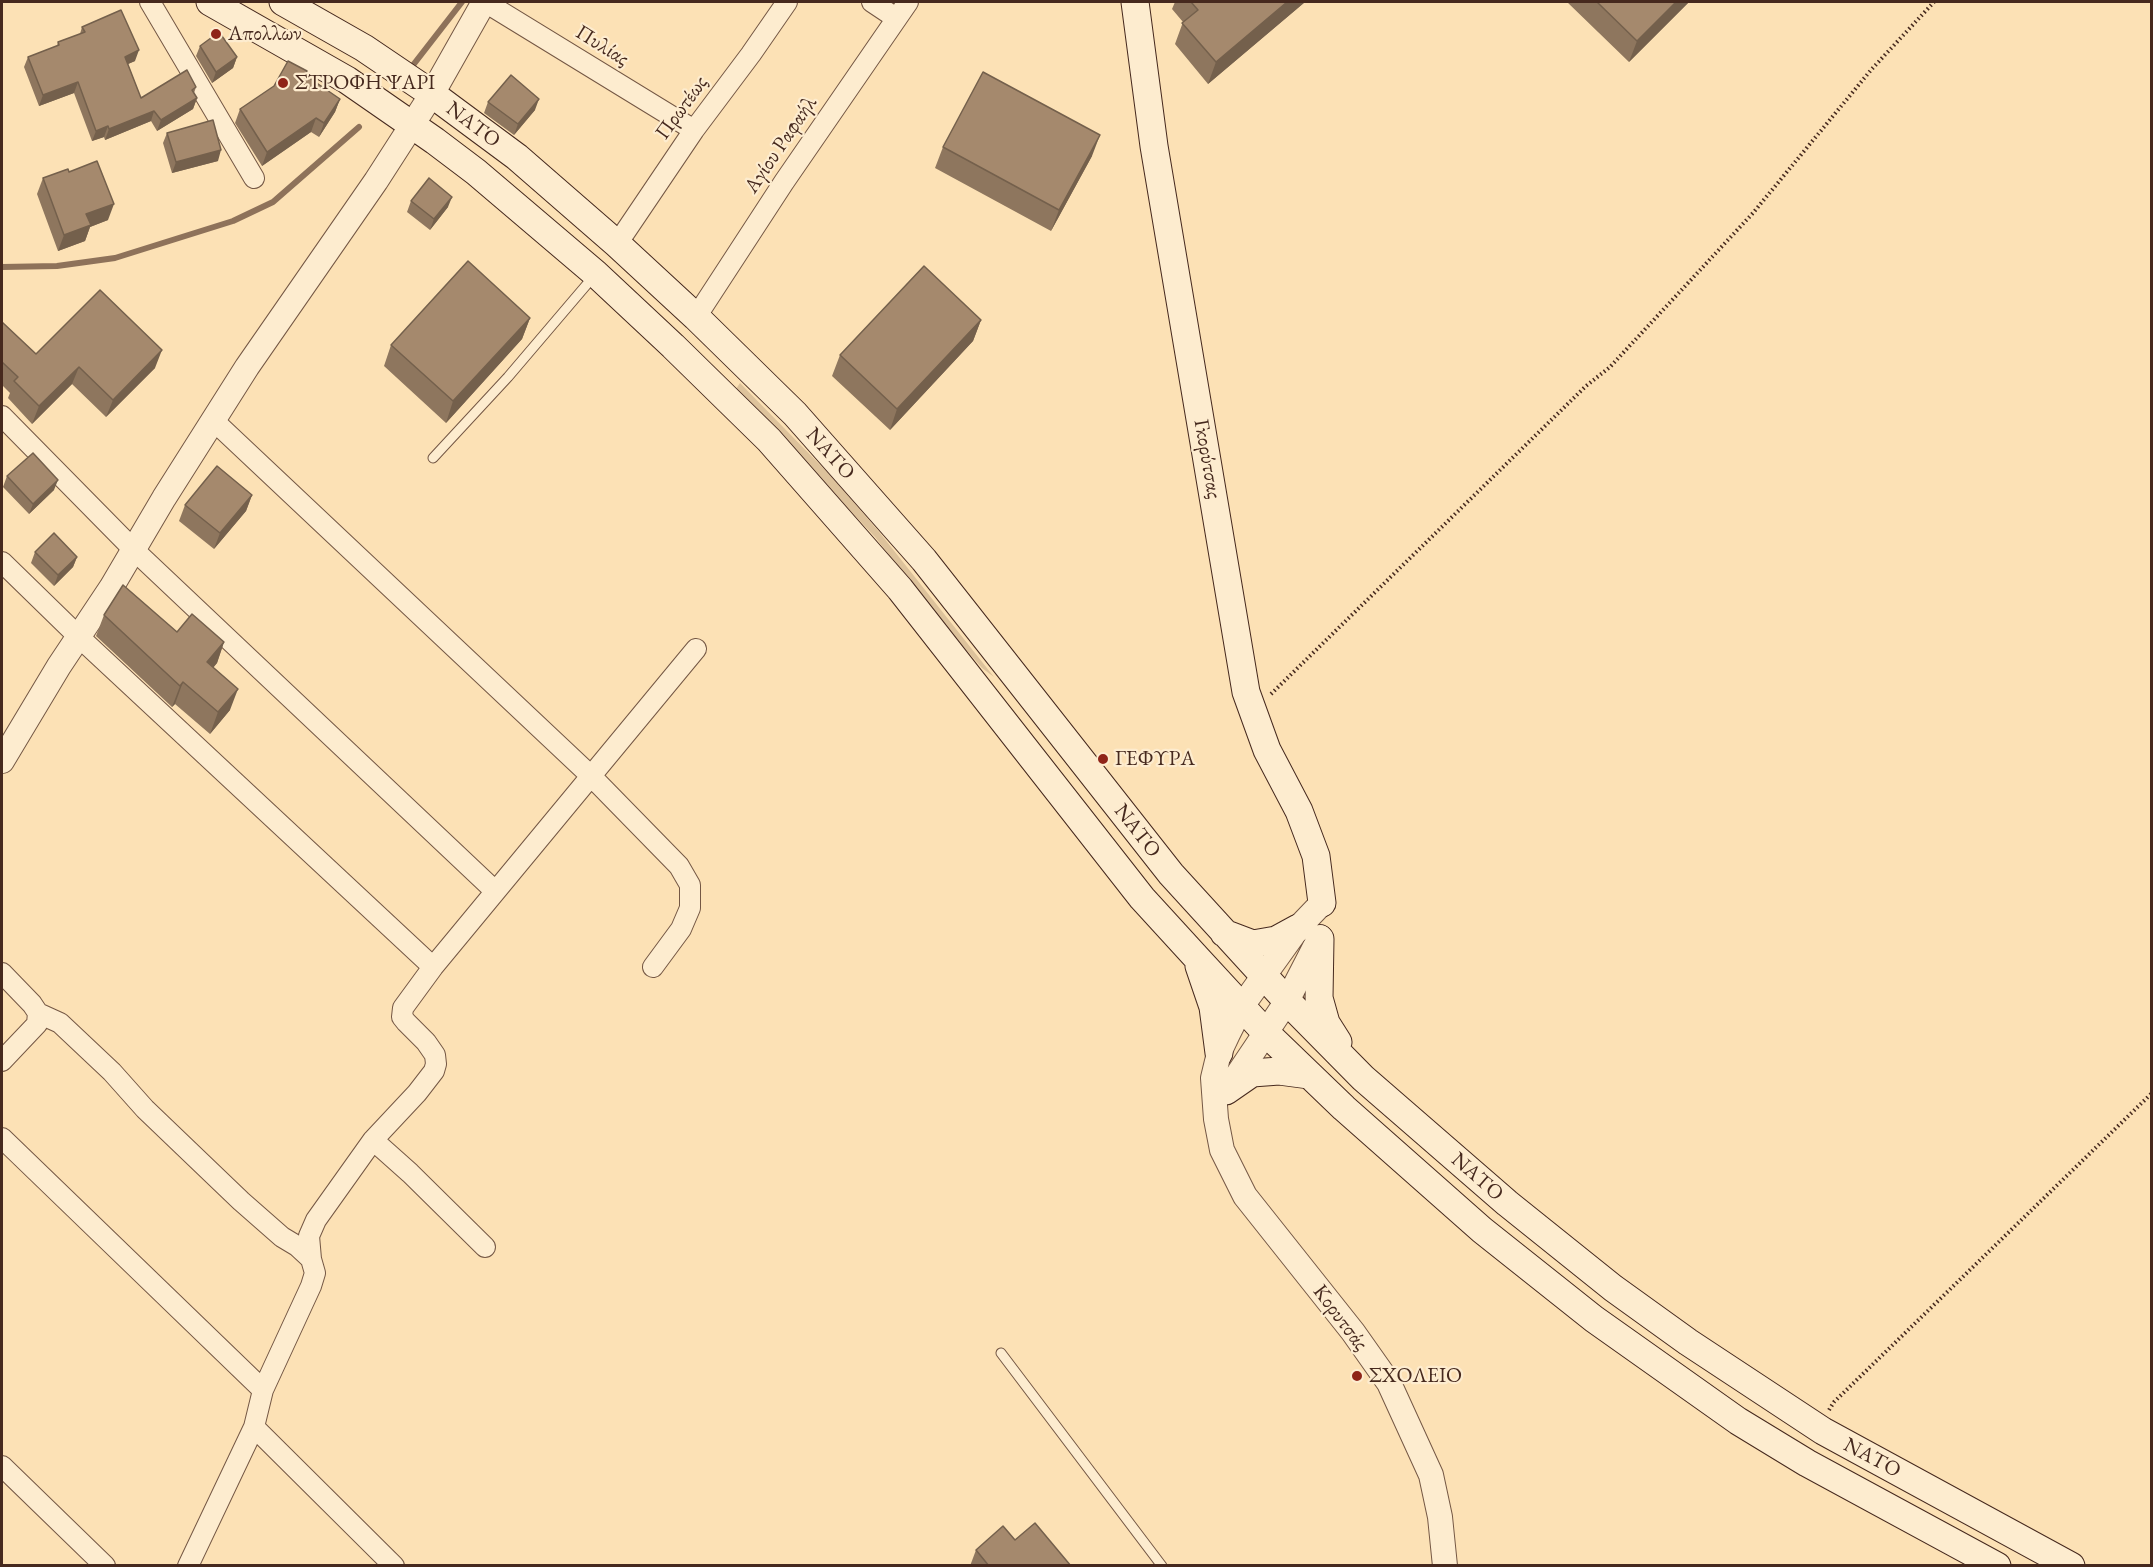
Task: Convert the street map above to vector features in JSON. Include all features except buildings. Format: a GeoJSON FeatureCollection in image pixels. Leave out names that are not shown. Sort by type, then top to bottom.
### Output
{"type":"FeatureCollection","features":[{"type":"Feature","properties":{"kind":"main road","name":"ΝΑΤΟ"},"geometry":{"type":"LineString","coordinates":[[210,2],[347,80],[476,172],[596,274],[674,346],[769,440],[900,589],[1142,898],[1266,1033],[1309,1075],[1482,1230],[1594,1319],[1738,1421],[1807,1463],[1997,1566]]}},
{"type":"Feature","properties":{"kind":"main road","name":"ΝΑΤΟ"},"geometry":{"type":"LineString","coordinates":[[283,2],[364,48],[432,94],[517,157],[696,317],[795,414],[931,569],[1171,874],[1287,1001],[1363,1078],[1507,1203],[1613,1288],[1688,1342],[1818,1428],[2072,1566]]}},
{"type":"Feature","properties":{"kind":"main road","name":"Γκορύτσας"},"geometry":{"type":"LineString","coordinates":[[1135,2],[1160,181],[1246,692],[1267,750],[1299,811],[1316,856],[1322,903]]}},
{"type":"Feature","properties":{"kind":"main road"},"geometry":{"type":"LineString","coordinates":[[1224,933],[1254,944],[1309,934],[1319,998],[1326,1023],[1363,1078]]}},
{"type":"Feature","properties":{"kind":"main road"},"geometry":{"type":"LineString","coordinates":[[1196,957],[1213,1007],[1219,1053]]}},
{"type":"Feature","properties":{"kind":"main road"},"geometry":{"type":"LineString","coordinates":[[1226,1091],[1252,1073],[1279,1071],[1309,1075]]}},
{"type":"Feature","properties":{"kind":"street"},"geometry":{"type":"LineString","coordinates":[[150,2],[254,178]]}},
{"type":"Feature","properties":{"kind":"street"},"geometry":{"type":"LineString","coordinates":[[2,761],[247,367],[376,181],[432,94],[484,2]]}},
{"type":"Feature","properties":{"kind":"street","name":"Πυλίας"},"geometry":{"type":"LineString","coordinates":[[484,2],[694,130]]}},
{"type":"Feature","properties":{"kind":"street","name":"Πρωτέως"},"geometry":{"type":"LineString","coordinates":[[617,244],[694,130],[752,54],[787,2]]}},
{"type":"Feature","properties":{"kind":"street"},"geometry":{"type":"LineString","coordinates":[[872,2],[896,18]]}},
{"type":"Feature","properties":{"kind":"street","name":"Αγίου Ραφαήλ"},"geometry":{"type":"LineString","coordinates":[[696,317],[784,182],[908,2]]}},
{"type":"Feature","properties":{"kind":"street"},"geometry":{"type":"LineString","coordinates":[[2,416],[134,550],[495,891]]}},
{"type":"Feature","properties":{"kind":"street"},"geometry":{"type":"LineString","coordinates":[[214,421],[591,776],[679,866],[690,885],[690,908],[681,929],[653,967]]}},
{"type":"Feature","properties":{"kind":"street"},"geometry":{"type":"LineString","coordinates":[[2,562],[79,637],[433,967]]}},
{"type":"Feature","properties":{"kind":"street"},"geometry":{"type":"LineString","coordinates":[[188,1566],[254,1427],[263,1390],[311,1286],[315,1273],[309,1236],[316,1221],[373,1140],[417,1093],[434,1071],[435,1055],[426,1042],[406,1022],[402,1013],[433,967],[696,649]]}},
{"type":"Feature","properties":{"kind":"street"},"geometry":{"type":"LineString","coordinates":[[1216,1119],[1226,1091],[1287,1001],[1309,934],[1322,903]]}},
{"type":"Feature","properties":{"kind":"street","name":"Κορυτσάς"},"geometry":{"type":"LineString","coordinates":[[1309,934],[1264,976],[1242,1006],[1219,1053],[1213,1078],[1216,1119],[1222,1150],[1245,1196],[1353,1332],[1389,1383],[1431,1474],[1440,1517],[1445,1566]]}},
{"type":"Feature","properties":{"kind":"street"},"geometry":{"type":"LineString","coordinates":[[2,973],[38,1013],[60,1023],[112,1072],[145,1109],[241,1201],[311,1259]]}},
{"type":"Feature","properties":{"kind":"street"},"geometry":{"type":"LineString","coordinates":[[2,1061],[37,1024],[38,1013]]}},
{"type":"Feature","properties":{"kind":"street"},"geometry":{"type":"LineString","coordinates":[[2,1138],[263,1390]]}},
{"type":"Feature","properties":{"kind":"street"},"geometry":{"type":"LineString","coordinates":[[373,1140],[485,1247]]}},
{"type":"Feature","properties":{"kind":"street"},"geometry":{"type":"LineString","coordinates":[[254,1427],[394,1566]]}},
{"type":"Feature","properties":{"kind":"street"},"geometry":{"type":"LineString","coordinates":[[2,1466],[105,1566]]}},
{"type":"Feature","properties":{"kind":"lane"},"geometry":{"type":"LineString","coordinates":[[433,458],[508,377],[596,274]]}},
{"type":"Feature","properties":{"kind":"lane"},"geometry":{"type":"LineString","coordinates":[[1001,1353],[1162,1566]]}},
{"type":"Feature","properties":{"kind":"path"},"geometry":{"type":"LineString","coordinates":[[1253,711],[1586,386],[1610,367],[1754,213],[1871,70],[1934,2]]}},
{"type":"Feature","properties":{"kind":"path"},"geometry":{"type":"LineString","coordinates":[[1818,1428],[1834,1402],[2151,1094]]}},
{"type":"Feature","properties":{"kind":"shaded area"},"geometry":{"type":"Polygon","coordinates":[[[740,383],[831,476],[880,533],[994,677],[982,668],[935,614],[875,537],[736,389],[740,383]]]}},
{"type":"Feature","properties":{"kind":"waterway"},"geometry":{"type":"LineString","coordinates":[[410,69],[462,2]]}},
{"type":"Feature","properties":{"kind":"waterway"},"geometry":{"type":"LineString","coordinates":[[2,267],[57,266],[115,258],[233,221],[273,202],[359,127]]}},
{"type":"Feature","properties":{"kind":"place","name":"Απολλων"},"geometry":{"type":"Point","coordinates":[216,34]}},
{"type":"Feature","properties":{"kind":"place","name":"ΣΤΡΟΦΗ ΨΑΡΙ"},"geometry":{"type":"Point","coordinates":[283,83]}},
{"type":"Feature","properties":{"kind":"place","name":"ΓΕΦΥΡΑ"},"geometry":{"type":"Point","coordinates":[1103,759]}},
{"type":"Feature","properties":{"kind":"place","name":"ΣΧΟΛΕΙΟ"},"geometry":{"type":"Point","coordinates":[1357,1376]}}]}
